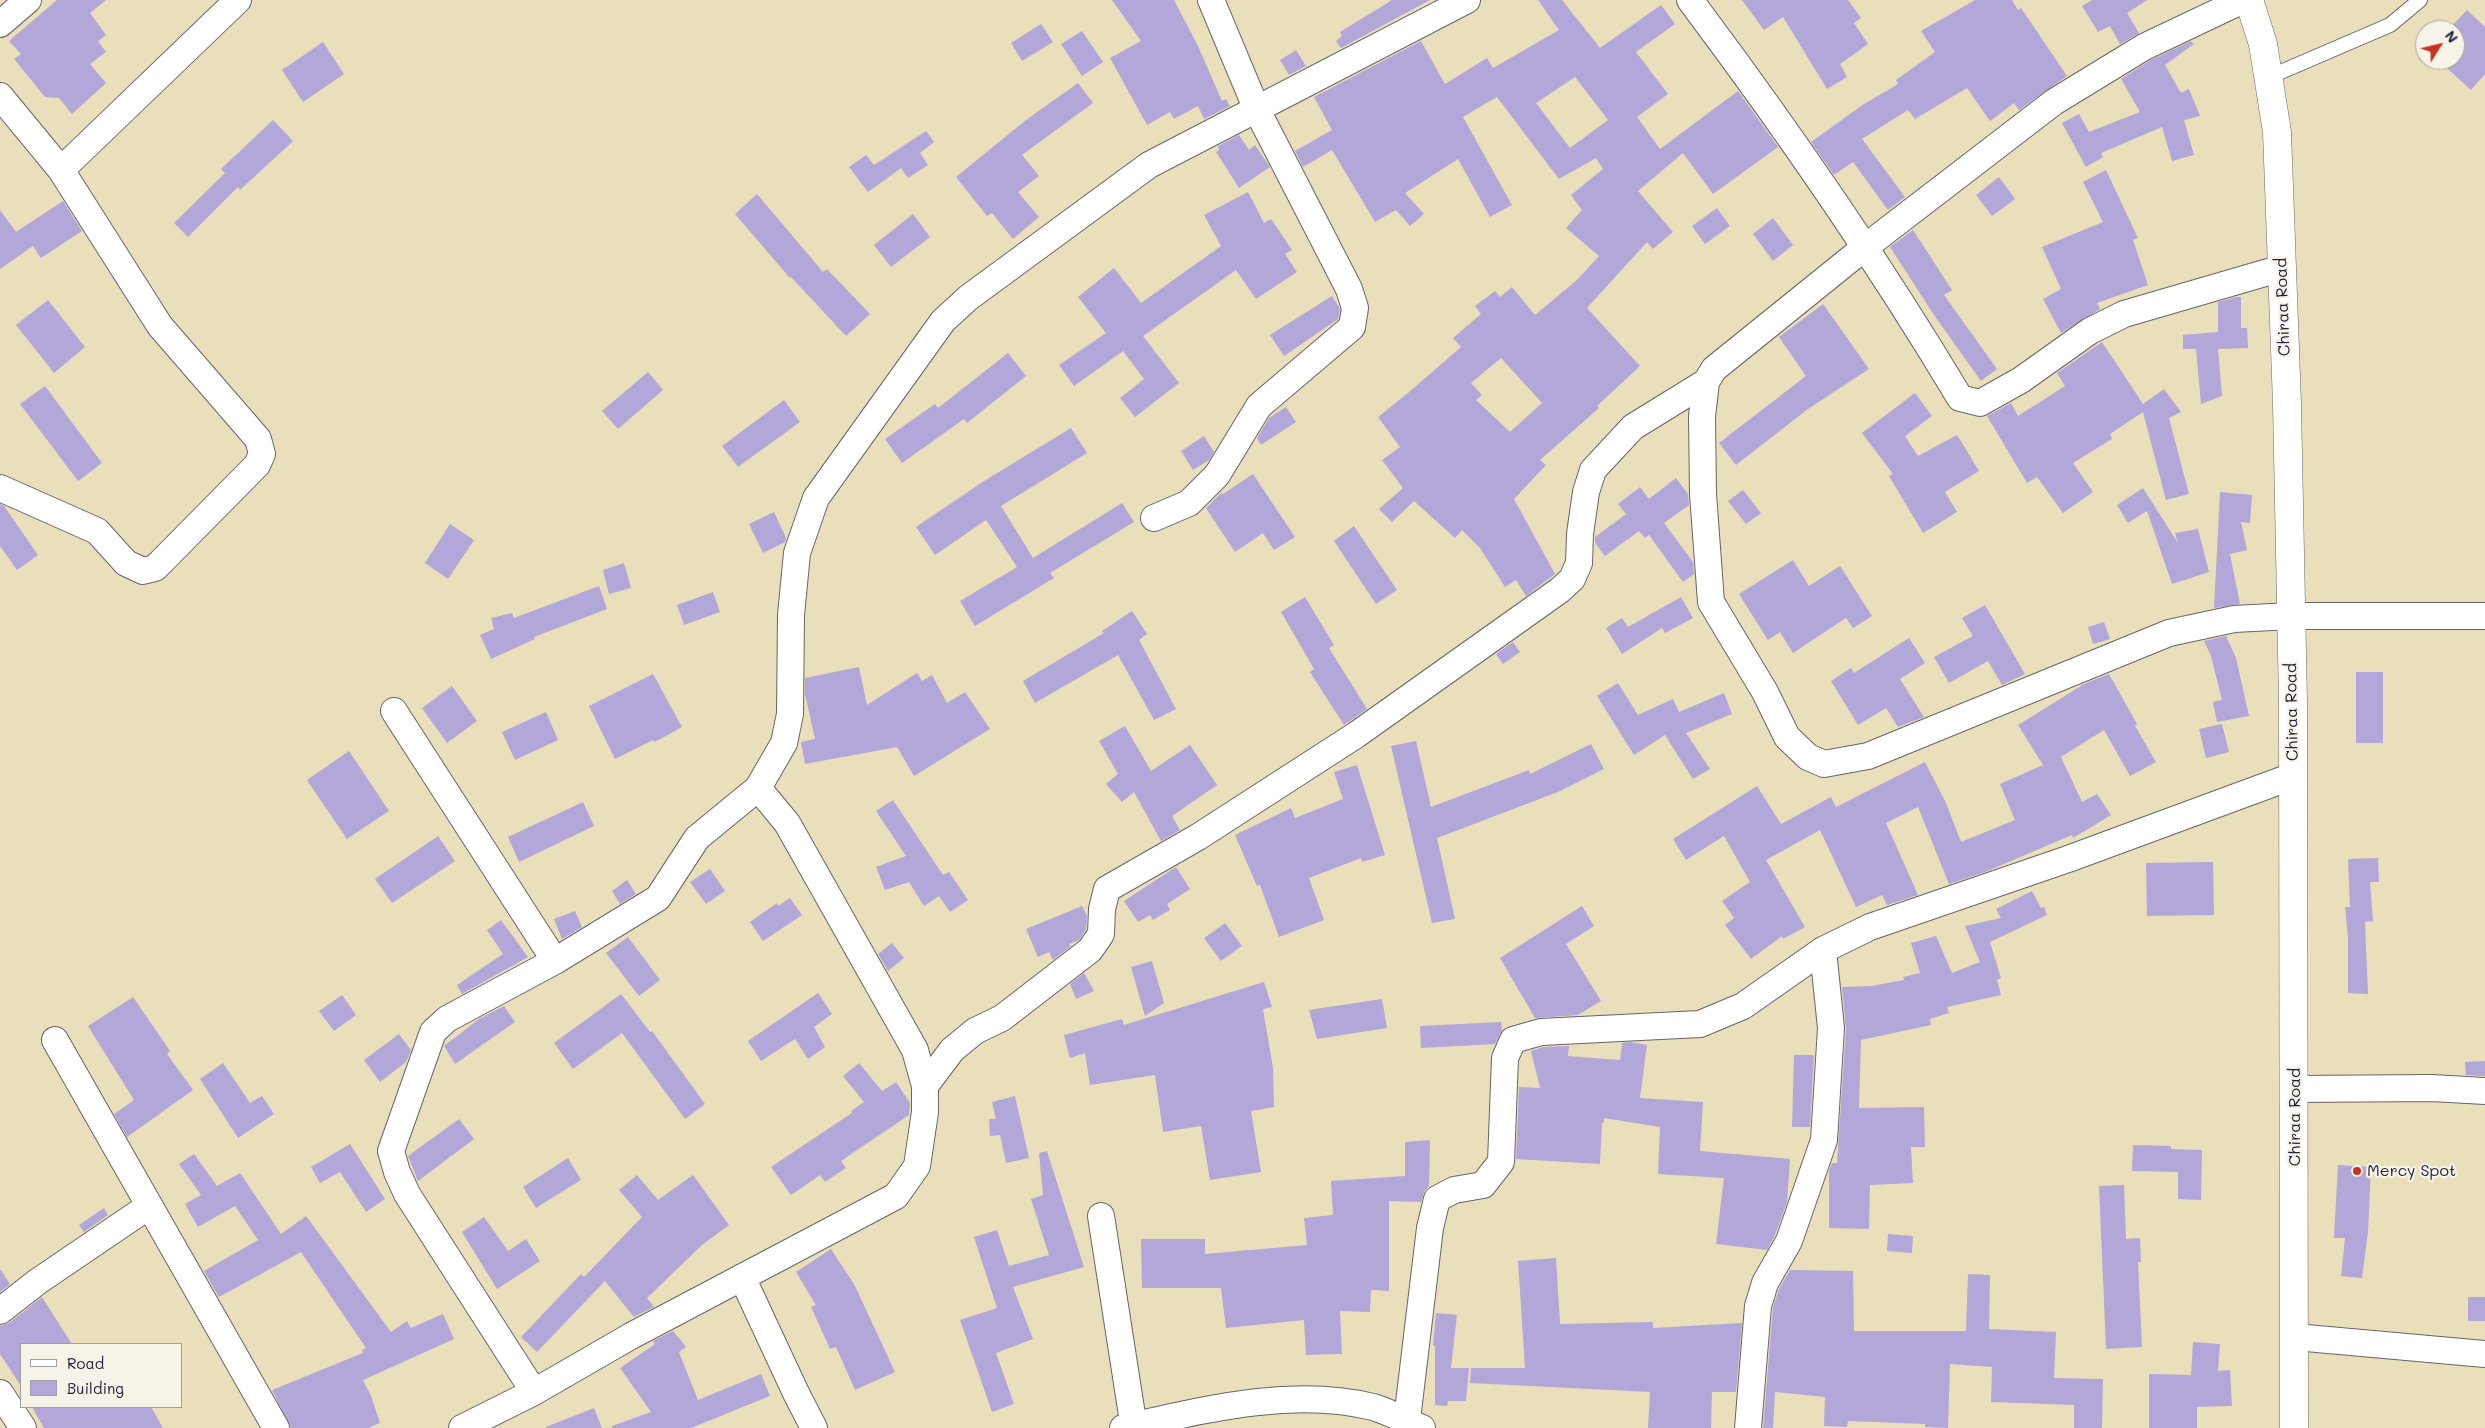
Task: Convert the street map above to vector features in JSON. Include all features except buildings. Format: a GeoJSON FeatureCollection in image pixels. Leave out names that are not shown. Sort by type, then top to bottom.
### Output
{"type":"FeatureCollection","features":[{"type":"Feature","properties":{"kind":"highway","name":"Chiraa Road"},"geometry":{"type":"LineString","coordinates":[[2249,0],[2269,78],[2277,132],[2282,268],[2293,776],[2294,1428]]}},
{"type":"Feature","properties":{"kind":"street"},"geometry":{"type":"LineString","coordinates":[[0,24],[28,0]]}},
{"type":"Feature","properties":{"kind":"street"},"geometry":{"type":"LineString","coordinates":[[61,170],[238,0]]}},
{"type":"Feature","properties":{"kind":"street"},"geometry":{"type":"LineString","coordinates":[[1154,518],[1189,503],[1218,475],[1259,406],[1352,327],[1355,308],[1349,289],[1256,110],[1211,0]]}},
{"type":"Feature","properties":{"kind":"street"},"geometry":{"type":"LineString","coordinates":[[534,1392],[407,1194],[397,1172],[391,1151],[433,1032],[446,1019],[555,961],[658,898],[697,838],[758,788],[784,743],[790,714],[791,615],[797,554],[816,498],[943,321],[968,298],[1149,165],[1467,0]]}},
{"type":"Feature","properties":{"kind":"street"},"geometry":{"type":"LineString","coordinates":[[1690,0],[1738,64],[1864,248],[1960,398],[1980,403],[2021,380],[2090,331],[2124,314],[2282,268]]}},
{"type":"Feature","properties":{"kind":"street"},"geometry":{"type":"LineString","coordinates":[[2243,0],[2144,47],[2054,102],[1864,248],[1714,368],[1706,382],[1702,416],[1703,494],[1711,602],[1765,692],[1787,737],[1808,757],[1824,764],[1868,756],[2168,633],[2234,620],[2291,616],[2485,616]]}},
{"type":"Feature","properties":{"kind":"street"},"geometry":{"type":"LineString","coordinates":[[0,96],[61,170],[160,326],[258,439],[262,454],[257,465],[155,568],[143,571],[126,563],[97,531],[0,488]]}},
{"type":"Feature","properties":{"kind":"street"},"geometry":{"type":"LineString","coordinates":[[925,1086],[952,1050],[975,1032],[1002,1018],[1090,950],[1100,934],[1102,909],[1107,889],[1198,837],[1356,735],[1529,610],[1560,590],[1572,579],[1579,563],[1586,492],[1593,470],[1634,427],[1706,382]]}},
{"type":"Feature","properties":{"kind":"street"},"geometry":{"type":"LineString","coordinates":[[394,711],[555,961]]}},
{"type":"Feature","properties":{"kind":"street"},"geometry":{"type":"LineString","coordinates":[[1101,1216],[1130,1427],[1226,1404],[1325,1399],[1374,1408],[1412,1426],[1430,1228],[1437,1199],[1454,1190],[1483,1185],[1501,1162],[1505,1058],[1513,1040],[1541,1032],[1700,1024],[1742,1006],[1823,950],[1870,927],[2068,859],[2293,776]]}},
{"type":"Feature","properties":{"kind":"street"},"geometry":{"type":"LineString","coordinates":[[462,1428],[534,1392],[631,1336],[896,1196],[917,1166],[925,1112],[925,1086],[915,1050],[787,823],[758,788]]}},
{"type":"Feature","properties":{"kind":"street"},"geometry":{"type":"LineString","coordinates":[[1748,1428],[1758,1306],[1765,1283],[1789,1241],[1824,1140],[1832,1028],[1823,950]]}},
{"type":"Feature","properties":{"kind":"street"},"geometry":{"type":"LineString","coordinates":[[55,1040],[276,1428]]}},
{"type":"Feature","properties":{"kind":"street"},"geometry":{"type":"LineString","coordinates":[[2294,1089],[2432,1088],[2485,1091]]}},
{"type":"Feature","properties":{"kind":"street"},"geometry":{"type":"LineString","coordinates":[[0,1311],[37,1282],[149,1206]]}},
{"type":"Feature","properties":{"kind":"street"},"geometry":{"type":"LineString","coordinates":[[742,1277],[796,1394],[814,1428]]}},
{"type":"Feature","properties":{"kind":"street"},"geometry":{"type":"LineString","coordinates":[[2295,1337],[2485,1354]]}},
{"type":"Feature","properties":{"kind":"street"},"geometry":{"type":"LineString","coordinates":[[0,1393],[24,1428]]}},
{"type":"Feature","properties":{"kind":"lane"},"geometry":{"type":"LineString","coordinates":[[2269,78],[2390,25],[2420,0]]}},
{"type":"Feature","properties":{"kind":"place","name":"Mercy Spot"},"geometry":{"type":"Point","coordinates":[2357,1171]}}]}
